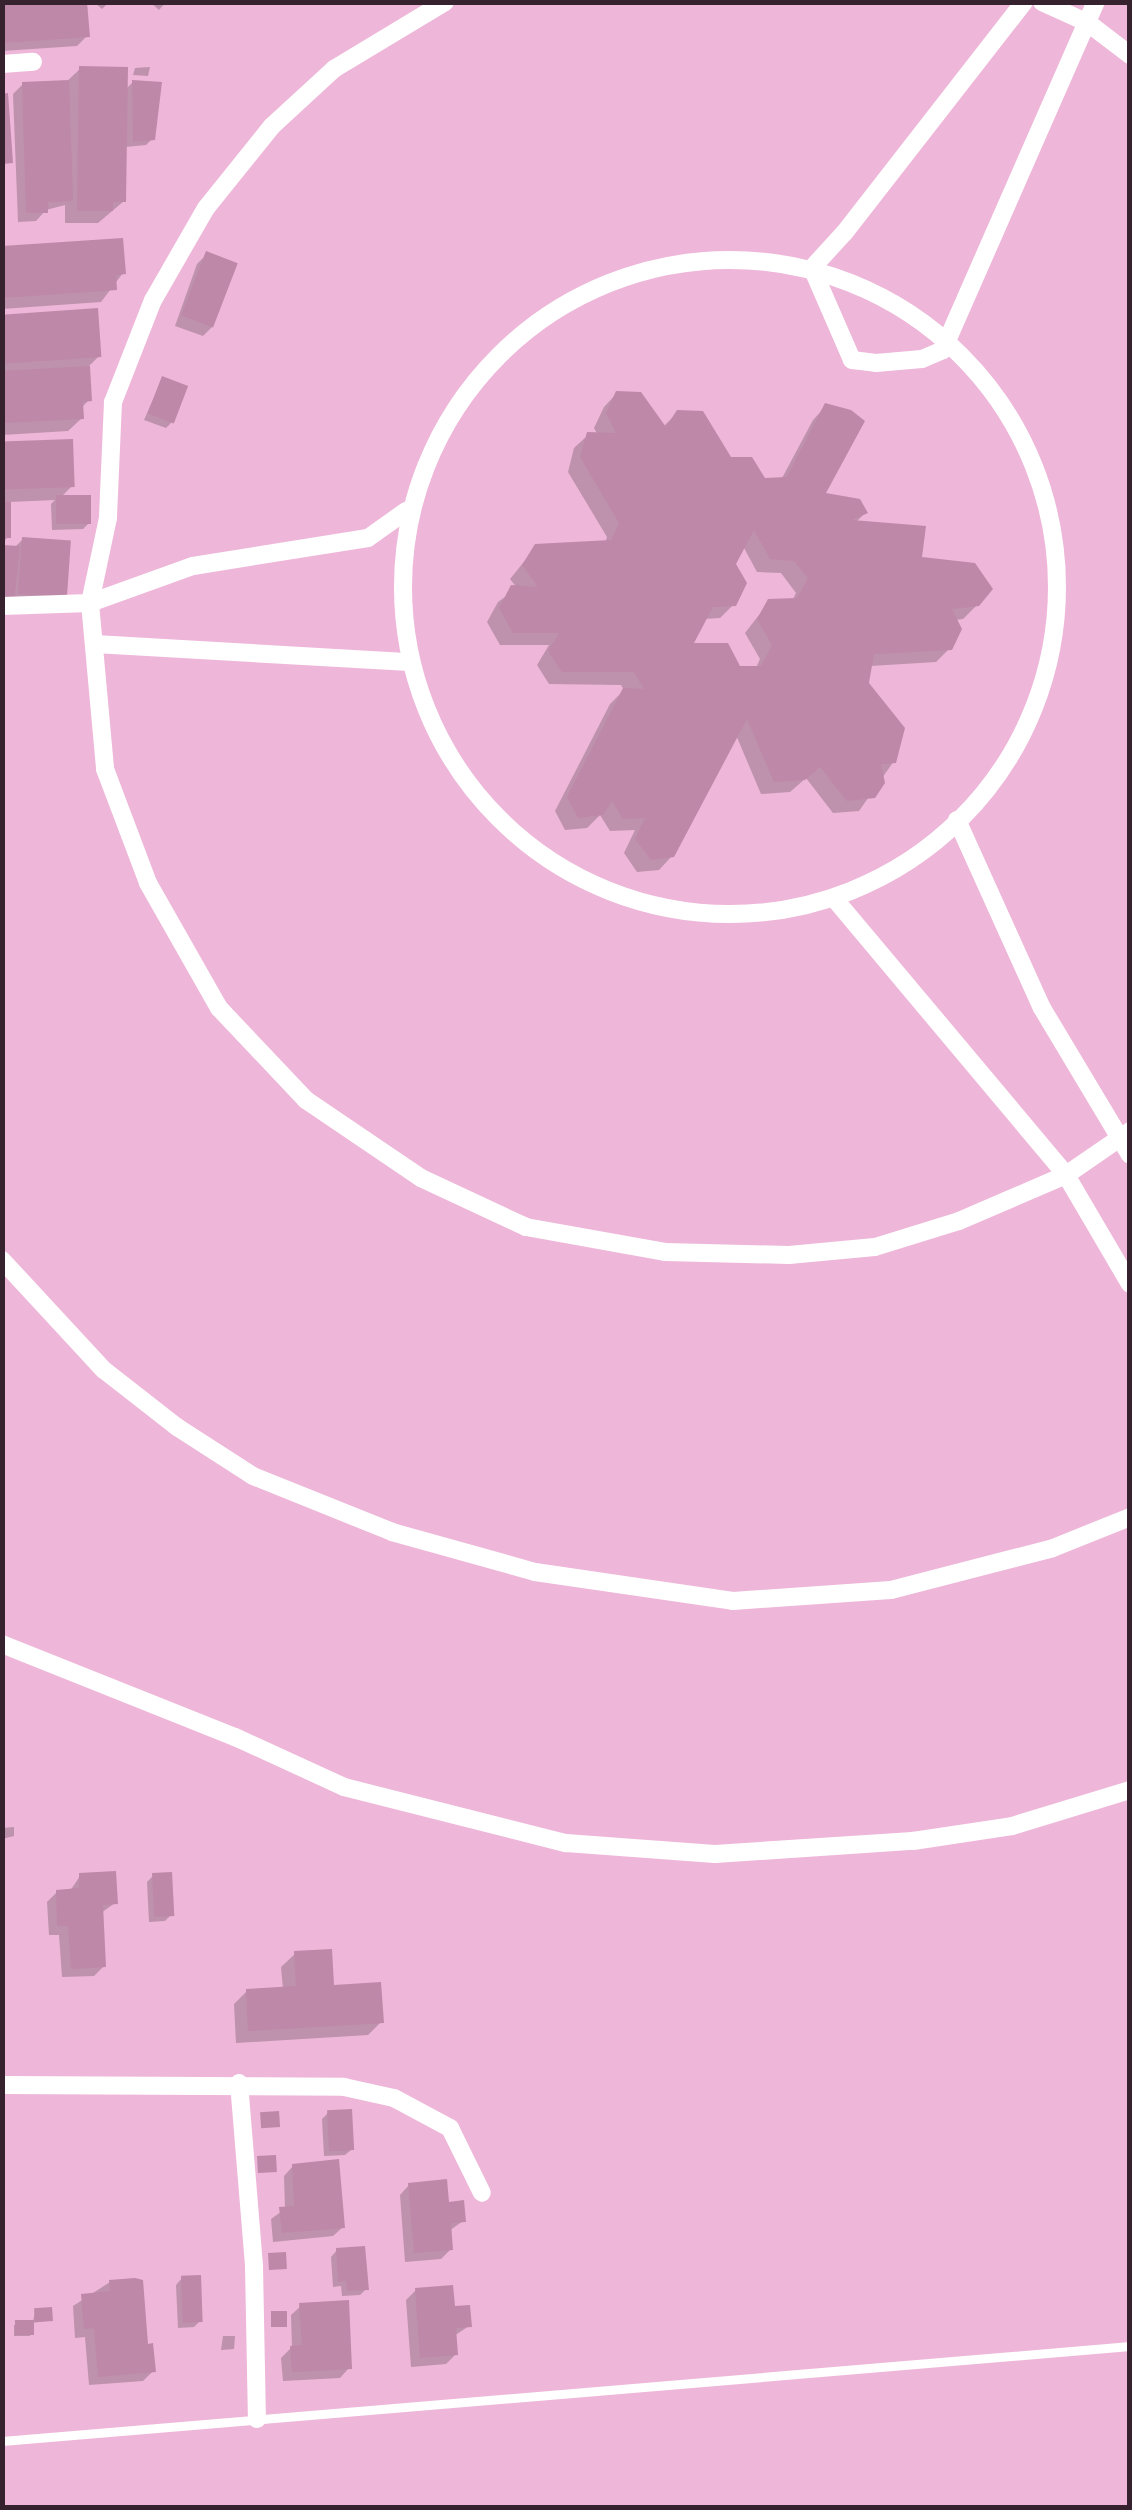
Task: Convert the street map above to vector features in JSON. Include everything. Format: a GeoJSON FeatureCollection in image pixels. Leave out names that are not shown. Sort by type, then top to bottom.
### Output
{"type":"FeatureCollection","features":[{"type":"Feature","properties":{"kind":"street"},"geometry":{"type":"LineString","coordinates":[[445,2],[334,68],[272,126],[206,208],[154,300],[113,402],[108,518],[90,603],[105,769],[148,883],[220,1008],[306,1100],[421,1178],[526,1228],[665,1252],[789,1255],[875,1248],[959,1221],[1066,1176],[1125,1134]]}},
{"type":"Feature","properties":{"kind":"street"},"geometry":{"type":"LineString","coordinates":[[812,268],[1024,2]]}},
{"type":"Feature","properties":{"kind":"street"},"geometry":{"type":"LineString","coordinates":[[1042,2],[1088,24],[1130,55]]}},
{"type":"Feature","properties":{"kind":"street"},"geometry":{"type":"LineString","coordinates":[[812,268],[852,360],[876,363],[922,359],[943,350],[1096,2]]}},
{"type":"Feature","properties":{"kind":"street"},"geometry":{"type":"LineString","coordinates":[[2,64],[33,62]]}},
{"type":"Feature","properties":{"kind":"street"},"geometry":{"type":"LineString","coordinates":[[740,257],[812,268],[885,298],[947,340],[978,370],[1012,422],[1042,487],[1055,558],[1056,627],[1041,692],[1019,745],[956,820],[911,863],[838,903],[750,919],[681,916],[591,886],[507,824],[466,775],[409,662],[400,558],[406,511],[443,428],[496,356],[586,289],[662,265],[740,257]]}},
{"type":"Feature","properties":{"kind":"street"},"geometry":{"type":"LineString","coordinates":[[2,606],[90,603],[193,566],[368,538],[406,511]]}},
{"type":"Feature","properties":{"kind":"street"},"geometry":{"type":"LineString","coordinates":[[95,644],[409,662]]}},
{"type":"Feature","properties":{"kind":"street"},"geometry":{"type":"LineString","coordinates":[[956,820],[1042,1008],[1125,1134],[1130,1156]]}},
{"type":"Feature","properties":{"kind":"street"},"geometry":{"type":"LineString","coordinates":[[838,903],[1066,1176],[1130,1284]]}},
{"type":"Feature","properties":{"kind":"street"},"geometry":{"type":"LineString","coordinates":[[2,1260],[104,1370],[177,1427],[253,1476],[392,1532],[535,1572],[733,1602],[891,1590],[1052,1548],[1130,1517]]}},
{"type":"Feature","properties":{"kind":"street"},"geometry":{"type":"LineString","coordinates":[[2,1644],[235,1737],[344,1786],[566,1843],[715,1854],[913,1842],[1012,1826],[1130,1790]]}},
{"type":"Feature","properties":{"kind":"street"},"geometry":{"type":"LineString","coordinates":[[239,2084],[254,2266],[257,2419]]}},
{"type":"Feature","properties":{"kind":"street"},"geometry":{"type":"LineString","coordinates":[[2,2085],[344,2086],[394,2098],[450,2128],[482,2193]]}},
{"type":"Feature","properties":{"kind":"lane"},"geometry":{"type":"LineString","coordinates":[[2,2441],[1130,2346]]}},
{"type":"Feature","properties":{"kind":"building"},"geometry":{"type":"Polygon","coordinates":[[[2,2],[87,2],[90,37],[2,43],[2,2]]]}},
{"type":"Feature","properties":{"kind":"building"},"geometry":{"type":"Polygon","coordinates":[[[79,66],[128,67],[126,202],[113,202],[113,211],[77,211],[79,66]]]}},
{"type":"Feature","properties":{"kind":"building"},"geometry":{"type":"Polygon","coordinates":[[[69,80],[73,201],[48,202],[48,213],[26,213],[22,82],[69,80]]]}},
{"type":"Feature","properties":{"kind":"building"},"geometry":{"type":"Polygon","coordinates":[[[132,80],[162,82],[155,140],[133,142],[132,80]]]}},
{"type":"Feature","properties":{"kind":"building"},"geometry":{"type":"Polygon","coordinates":[[[8,93],[13,163],[2,164],[2,94],[8,93]]]}},
{"type":"Feature","properties":{"kind":"building"},"geometry":{"type":"Polygon","coordinates":[[[123,238],[126,274],[116,275],[117,290],[2,298],[2,246],[123,238]]]}},
{"type":"Feature","properties":{"kind":"building"},"geometry":{"type":"Polygon","coordinates":[[[206,251],[238,263],[213,328],[181,315],[206,251]]]}},
{"type":"Feature","properties":{"kind":"building"},"geometry":{"type":"Polygon","coordinates":[[[98,308],[101,357],[6,364],[2,315],[98,308]]]}},
{"type":"Feature","properties":{"kind":"building"},"geometry":{"type":"Polygon","coordinates":[[[90,366],[92,401],[83,402],[84,419],[2,423],[2,371],[90,366]]]}},
{"type":"Feature","properties":{"kind":"building"},"geometry":{"type":"Polygon","coordinates":[[[162,376],[188,386],[174,423],[148,413],[162,376]]]}},
{"type":"Feature","properties":{"kind":"building"},"geometry":{"type":"Polygon","coordinates":[[[616,391],[641,392],[666,427],[677,410],[703,411],[731,457],[752,457],[765,478],[787,477],[825,403],[851,410],[865,421],[826,493],[860,499],[868,513],[852,520],[926,526],[922,557],[975,563],[993,589],[979,606],[952,609],[962,629],[952,650],[874,654],[869,683],[905,728],[896,763],[881,764],[885,783],[875,798],[847,801],[820,767],[805,780],[774,782],[747,719],[674,857],[651,860],[635,839],[645,818],[623,819],[612,801],[603,815],[578,818],[567,797],[623,688],[644,689],[634,672],[562,672],[548,651],[559,633],[513,633],[499,608],[511,585],[538,587],[522,565],[535,544],[611,540],[619,523],[580,457],[587,432],[616,433],[606,413],[616,391]],[[754,530],[736,564],[747,583],[736,606],[713,607],[694,643],[728,643],[740,666],[761,666],[772,645],[757,619],[768,599],[797,598],[808,578],[794,561],[770,559],[754,530]]]}},
{"type":"Feature","properties":{"kind":"building"},"geometry":{"type":"Polygon","coordinates":[[[73,439],[75,487],[4,489],[2,441],[73,439]]]}},
{"type":"Feature","properties":{"kind":"building"},"geometry":{"type":"Polygon","coordinates":[[[56,495],[91,495],[91,524],[56,524],[56,495]]]}},
{"type":"Feature","properties":{"kind":"building"},"geometry":{"type":"Polygon","coordinates":[[[2,502],[11,502],[11,538],[2,538],[2,502]]]}},
{"type":"Feature","properties":{"kind":"building"},"geometry":{"type":"Polygon","coordinates":[[[22,537],[71,540],[67,597],[18,594],[22,537]]]}},
{"type":"Feature","properties":{"kind":"building"},"geometry":{"type":"Polygon","coordinates":[[[2,545],[20,546],[14,602],[2,601],[2,545]]]}},
{"type":"Feature","properties":{"kind":"building"},"geometry":{"type":"Polygon","coordinates":[[[116,1871],[118,1904],[103,1905],[106,1967],[71,1969],[68,1926],[57,1926],[56,1890],[79,1888],[79,1873],[116,1871]]]}},
{"type":"Feature","properties":{"kind":"building"},"geometry":{"type":"Polygon","coordinates":[[[172,1872],[174,1916],[154,1917],[152,1873],[172,1872]]]}},
{"type":"Feature","properties":{"kind":"building"},"geometry":{"type":"Polygon","coordinates":[[[332,1949],[334,1985],[381,1982],[384,2023],[248,2031],[246,1989],[296,1986],[294,1951],[332,1949]]]}},
{"type":"Feature","properties":{"kind":"building"},"geometry":{"type":"Polygon","coordinates":[[[352,2109],[354,2150],[329,2151],[327,2110],[352,2109]]]}},
{"type":"Feature","properties":{"kind":"building"},"geometry":{"type":"Polygon","coordinates":[[[279,2111],[280,2127],[261,2128],[260,2112],[279,2111]]]}},
{"type":"Feature","properties":{"kind":"building"},"geometry":{"type":"Polygon","coordinates":[[[276,2155],[277,2172],[258,2173],[257,2156],[276,2155]]]}},
{"type":"Feature","properties":{"kind":"building"},"geometry":{"type":"Polygon","coordinates":[[[339,2159],[345,2228],[282,2233],[279,2207],[294,2206],[292,2164],[339,2159]]]}},
{"type":"Feature","properties":{"kind":"building"},"geometry":{"type":"Polygon","coordinates":[[[447,2179],[449,2202],[464,2200],[466,2222],[451,2223],[453,2250],[414,2253],[408,2183],[447,2179]]]}},
{"type":"Feature","properties":{"kind":"building"},"geometry":{"type":"Polygon","coordinates":[[[365,2246],[369,2290],[347,2291],[346,2281],[338,2282],[336,2248],[365,2246]]]}},
{"type":"Feature","properties":{"kind":"building"},"geometry":{"type":"Polygon","coordinates":[[[286,2252],[287,2269],[269,2270],[268,2253],[286,2252]]]}},
{"type":"Feature","properties":{"kind":"building"},"geometry":{"type":"Polygon","coordinates":[[[201,2275],[203,2322],[183,2323],[181,2276],[201,2275]]]}},
{"type":"Feature","properties":{"kind":"building"},"geometry":{"type":"Polygon","coordinates":[[[109,2280],[143,2280],[148,2344],[153,2343],[156,2372],[98,2377],[94,2328],[84,2329],[81,2294],[110,2291],[109,2280]]]}},
{"type":"Feature","properties":{"kind":"building"},"geometry":{"type":"Polygon","coordinates":[[[453,2285],[455,2306],[470,2305],[472,2327],[456,2328],[458,2355],[420,2358],[415,2288],[453,2285]]]}},
{"type":"Feature","properties":{"kind":"building"},"geometry":{"type":"Polygon","coordinates":[[[349,2300],[352,2369],[292,2372],[290,2346],[302,2345],[299,2303],[349,2300]]]}},
{"type":"Feature","properties":{"kind":"building"},"geometry":{"type":"Polygon","coordinates":[[[52,2307],[53,2321],[35,2322],[34,2308],[52,2307]]]}},
{"type":"Feature","properties":{"kind":"building"},"geometry":{"type":"Polygon","coordinates":[[[271,2311],[287,2311],[287,2327],[271,2327],[271,2311]]]}},
{"type":"Feature","properties":{"kind":"building"},"geometry":{"type":"Polygon","coordinates":[[[15,2320],[34,2320],[34,2335],[15,2335],[15,2320]]]}}]}
